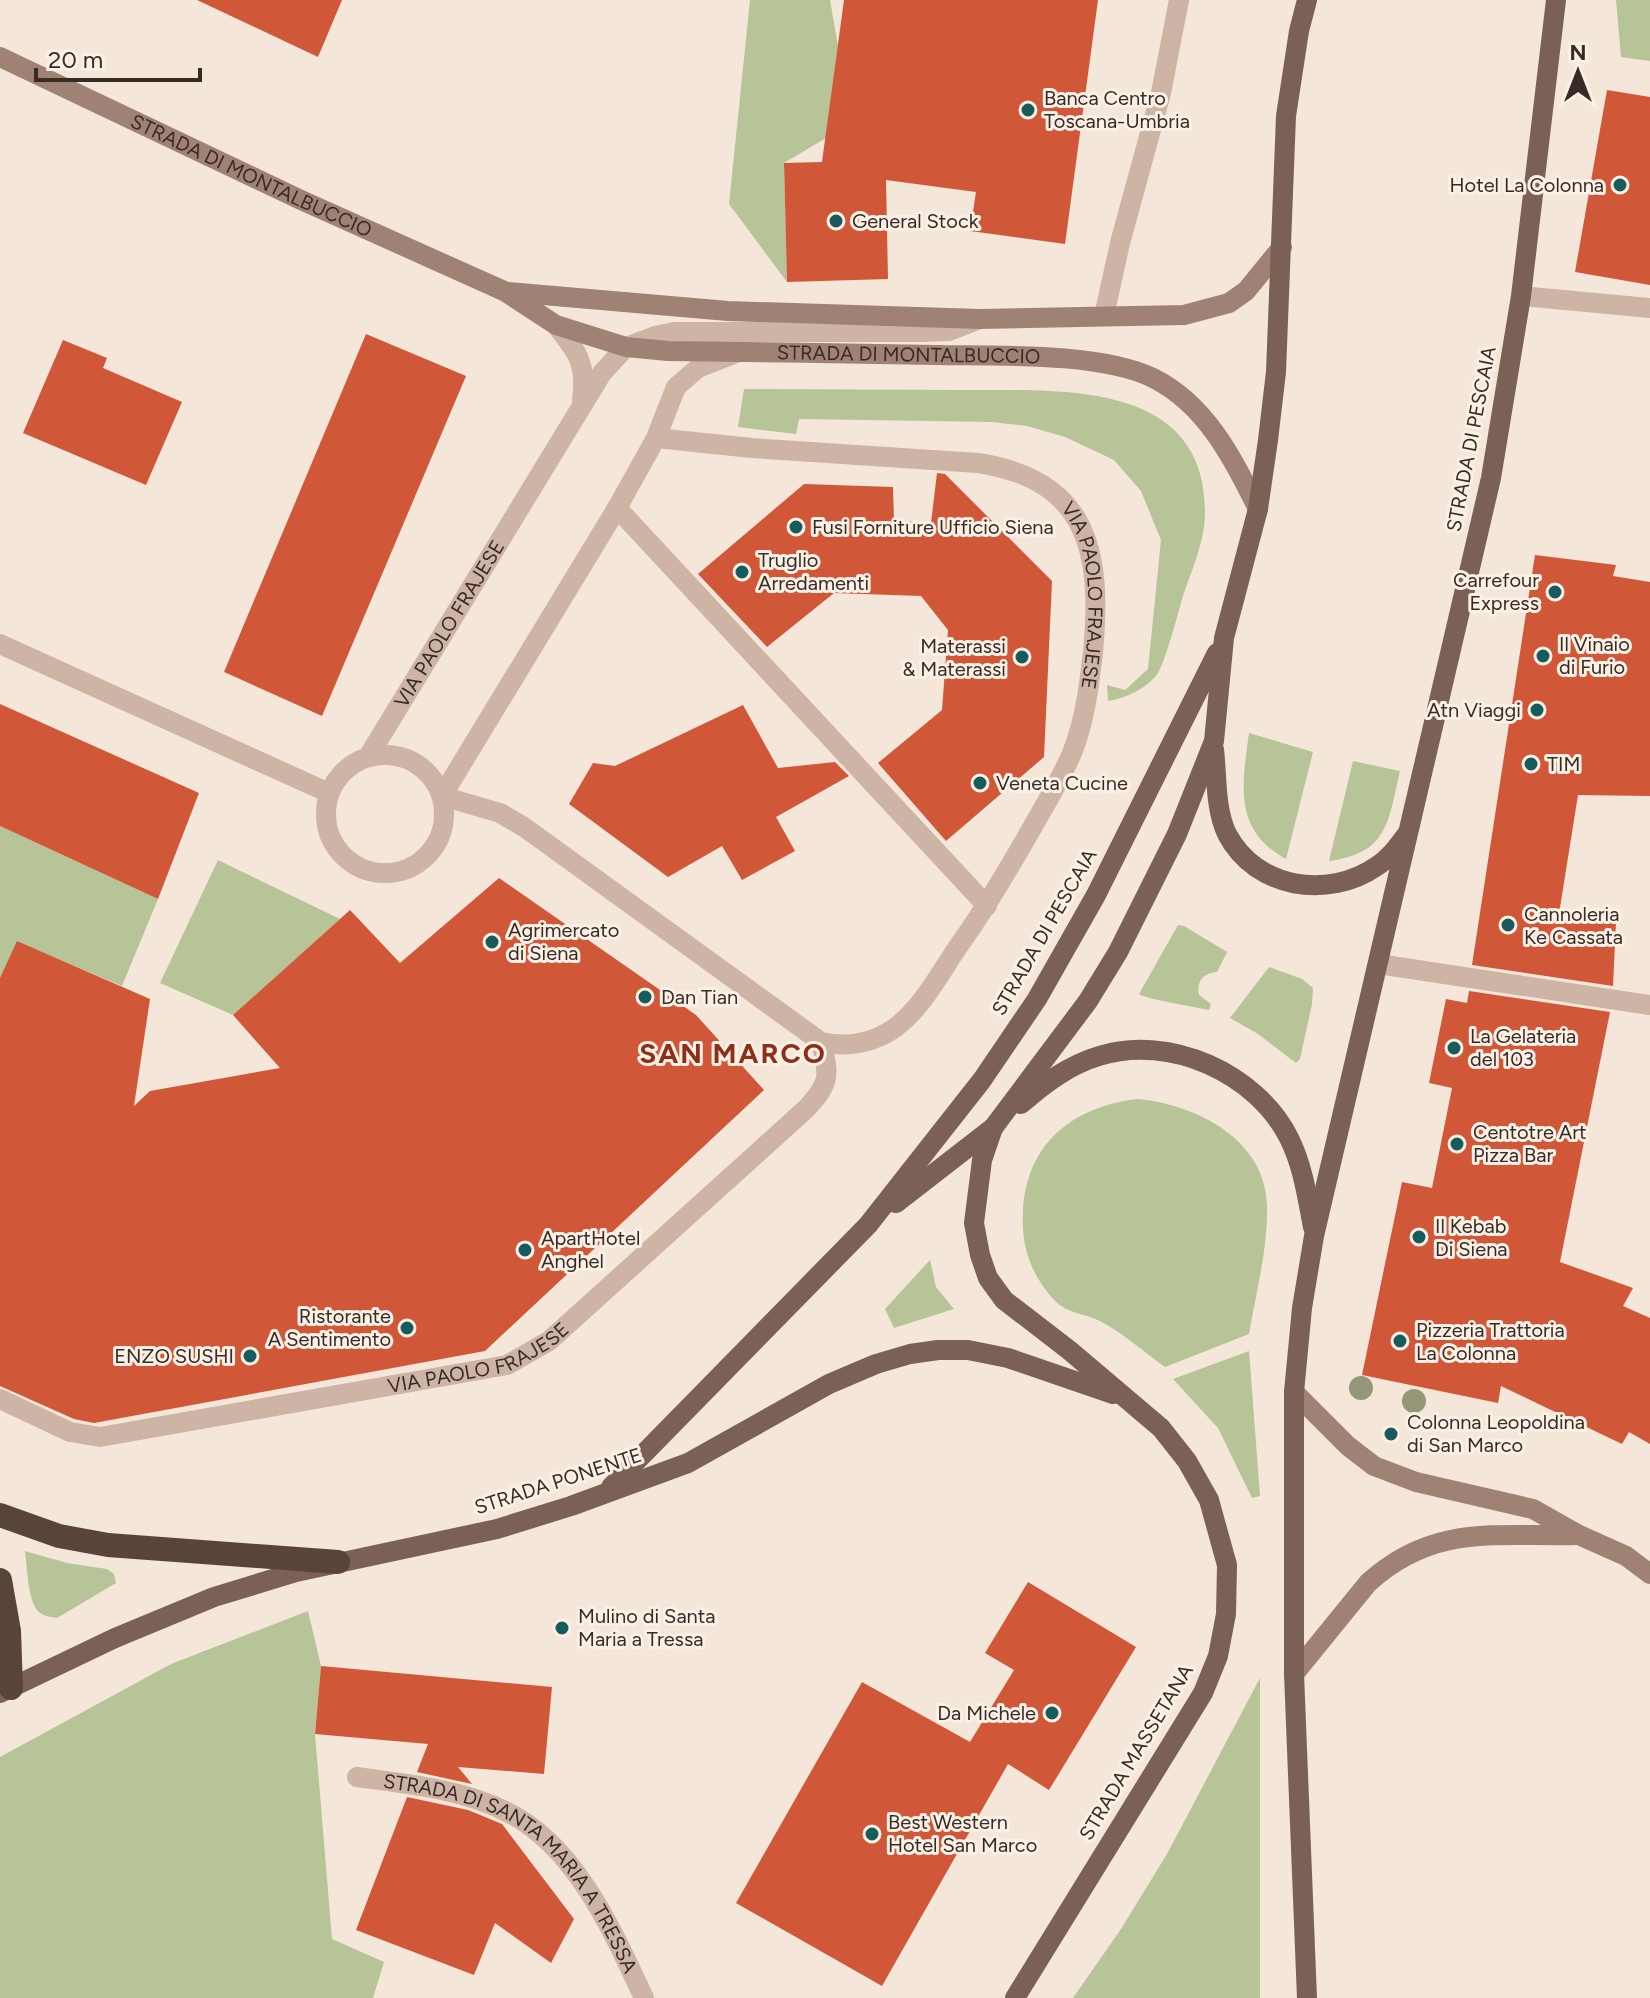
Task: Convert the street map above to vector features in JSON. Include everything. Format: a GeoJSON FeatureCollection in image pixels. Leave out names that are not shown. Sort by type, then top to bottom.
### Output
{"type":"FeatureCollection","features":[{"type":"Feature","properties":{"kind":"highway"},"geometry":{"type":"LineString","coordinates":[[0,1515],[59,1536],[108,1545],[338,1562]]}},
{"type":"Feature","properties":{"kind":"highway"},"geometry":{"type":"LineString","coordinates":[[0,1580],[9,1631],[4,1687]]}},
{"type":"Feature","properties":{"kind":"main road","name":"STRADA DI PESCAIA"},"geometry":{"type":"LineString","coordinates":[[1124,1398],[1004,1300],[988,1278],[974,1223],[982,1160],[993,1128],[1088,1001],[1118,952],[1177,834],[1214,741],[1224,638],[1258,509],[1276,372],[1286,116],[1307,0]]}},
{"type":"Feature","properties":{"kind":"main road","name":"STRADA DI PESCAIA"},"geometry":{"type":"LineString","coordinates":[[1294,1392],[1302,1308],[1314,1236],[1491,478],[1521,296],[1556,0]]}},
{"type":"Feature","properties":{"kind":"main road","name":"STRADA DI PESCAIA"},"geometry":{"type":"LineString","coordinates":[[608,1490],[868,1225],[982,1080],[1037,999],[1096,895],[1224,638]]}},
{"type":"Feature","properties":{"kind":"main road"},"geometry":{"type":"LineString","coordinates":[[1214,741],[1218,800],[1228,835],[1242,855],[1262,872],[1284,882],[1319,886],[1366,873],[1392,854],[1411,828]]}},
{"type":"Feature","properties":{"kind":"main road","name":"STRADA DI PESCAIA"},"geometry":{"type":"LineString","coordinates":[[868,1225],[1055,1076],[1102,1055],[1153,1051],[1201,1061],[1245,1085],[1274,1114],[1299,1162],[1314,1236]]}},
{"type":"Feature","properties":{"kind":"main road","name":"STRADA PONENTE"},"geometry":{"type":"LineString","coordinates":[[4,1687],[169,1614],[259,1582],[497,1529],[571,1506],[688,1463],[829,1384],[876,1364],[910,1354],[968,1350],[1008,1358],[1124,1398]]}},
{"type":"Feature","properties":{"kind":"main road"},"geometry":{"type":"LineString","coordinates":[[1294,1392],[1294,1674],[1307,1998]]}},
{"type":"Feature","properties":{"kind":"main road","name":"STRADA MASSETANA"},"geometry":{"type":"LineString","coordinates":[[1015,1998],[1203,1693],[1218,1656],[1226,1614],[1227,1565],[1209,1500],[1187,1461],[1161,1428],[1124,1398]]}},
{"type":"Feature","properties":{"kind":"street"},"geometry":{"type":"LineString","coordinates":[[1104,316],[1120,243],[1164,82],[1179,0]]}},
{"type":"Feature","properties":{"kind":"street","name":"STRADA DI MONTALBUCCIO"},"geometry":{"type":"LineString","coordinates":[[0,57],[301,200],[504,291],[556,325],[626,347],[1000,356],[1088,362],[1124,368],[1152,378],[1190,403],[1232,458],[1258,509]]}},
{"type":"Feature","properties":{"kind":"street","name":"STRADA DI MONTALBUCCIO"},"geometry":{"type":"LineString","coordinates":[[504,291],[728,311],[980,319],[1184,315],[1229,303],[1246,291],[1282,247]]}},
{"type":"Feature","properties":{"kind":"street"},"geometry":{"type":"LineString","coordinates":[[1521,296],[1650,308]]}},
{"type":"Feature","properties":{"kind":"street"},"geometry":{"type":"LineString","coordinates":[[626,347],[655,336],[685,331],[949,331],[980,319]]}},
{"type":"Feature","properties":{"kind":"street","name":"VIA PAOLO FRAJESE"},"geometry":{"type":"LineString","coordinates":[[556,325],[578,353],[584,368],[581,410]]}},
{"type":"Feature","properties":{"kind":"street","name":"VIA PAOLO FRAJESE"},"geometry":{"type":"LineString","coordinates":[[329,793],[338,777],[352,764],[368,757],[602,373],[626,347]]}},
{"type":"Feature","properties":{"kind":"street"},"geometry":{"type":"LineString","coordinates":[[442,796],[617,508],[656,438],[676,387],[698,368],[740,352]]}},
{"type":"Feature","properties":{"kind":"street","name":"VIA PAOLO FRAJESE"},"geometry":{"type":"LineString","coordinates":[[0,1399],[70,1432],[100,1437],[507,1365],[549,1341],[806,1109],[822,1091],[827,1080],[828,1068],[821,1042],[836,1046],[851,1045],[896,1027],[914,1009],[987,906],[1063,773],[1078,735],[1089,690],[1094,586],[1084,531],[1070,509],[1037,480],[990,465],[656,438]]}},
{"type":"Feature","properties":{"kind":"street"},"geometry":{"type":"LineString","coordinates":[[617,508],[987,906]]}},
{"type":"Feature","properties":{"kind":"street"},"geometry":{"type":"LineString","coordinates":[[0,644],[329,793],[325,811],[327,830],[335,847],[348,861],[365,870],[384,874],[403,871],[420,862],[434,849],[442,832],[445,813],[442,796],[434,780],[421,767],[405,758],[386,754],[368,757]]}},
{"type":"Feature","properties":{"kind":"street"},"geometry":{"type":"LineString","coordinates":[[442,796],[485,807],[524,827],[821,1042]]}},
{"type":"Feature","properties":{"kind":"street"},"geometry":{"type":"LineString","coordinates":[[1378,964],[1650,1005]]}},
{"type":"Feature","properties":{"kind":"street"},"geometry":{"type":"LineString","coordinates":[[1294,1392],[1348,1446],[1374,1466],[1416,1482],[1533,1509],[1579,1535],[1626,1556],[1650,1574]]}},
{"type":"Feature","properties":{"kind":"street"},"geometry":{"type":"LineString","coordinates":[[1294,1674],[1368,1583],[1416,1550],[1469,1536],[1579,1535]]}},
{"type":"Feature","properties":{"kind":"street","name":"STRADA DI SANTA MARIA A TRESSA"},"geometry":{"type":"LineString","coordinates":[[357,1777],[454,1794],[488,1803],[519,1818],[557,1850],[584,1887],[644,1998]]}},
{"type":"Feature","properties":{"kind":"green space"},"geometry":{"type":"Polygon","coordinates":[[[750,0],[830,0],[838,46],[826,138],[784,163],[787,282],[729,204],[750,0]]]}},
{"type":"Feature","properties":{"kind":"green space"},"geometry":{"type":"Polygon","coordinates":[[[1616,0],[1650,0],[1650,61],[1621,57],[1616,0]]]}},
{"type":"Feature","properties":{"kind":"green space"},"geometry":{"type":"Polygon","coordinates":[[[744,389],[1041,391],[1120,401],[1154,415],[1181,437],[1199,469],[1205,513],[1197,555],[1156,676],[1134,693],[1108,701],[1107,685],[1125,690],[1148,669],[1161,540],[1141,491],[1114,460],[1065,437],[1027,426],[992,422],[799,419],[796,434],[738,427],[744,389]]]}},
{"type":"Feature","properties":{"kind":"green space"},"geometry":{"type":"Polygon","coordinates":[[[1249,733],[1313,752],[1286,859],[1269,847],[1249,820],[1245,805],[1244,771],[1249,733]]]}},
{"type":"Feature","properties":{"kind":"green space"},"geometry":{"type":"Polygon","coordinates":[[[1353,761],[1400,771],[1392,805],[1375,842],[1364,851],[1329,861],[1353,761]]]}},
{"type":"Feature","properties":{"kind":"green space"},"geometry":{"type":"Polygon","coordinates":[[[0,826],[158,899],[122,986],[18,942],[0,978],[0,826]]]}},
{"type":"Feature","properties":{"kind":"green space"},"geometry":{"type":"Polygon","coordinates":[[[218,860],[340,919],[233,1015],[160,983],[218,860]]]}},
{"type":"Feature","properties":{"kind":"green space"},"geometry":{"type":"Polygon","coordinates":[[[1178,925],[1227,952],[1217,972],[1208,974],[1200,982],[1199,995],[1211,1004],[1209,1010],[1139,994],[1178,925]]]}},
{"type":"Feature","properties":{"kind":"green space"},"geometry":{"type":"Polygon","coordinates":[[[1269,967],[1302,979],[1313,988],[1300,1059],[1296,1063],[1258,1034],[1230,1018],[1269,967]]]}},
{"type":"Feature","properties":{"kind":"green space"},"geometry":{"type":"Polygon","coordinates":[[[1137,1099],[1182,1108],[1223,1129],[1241,1144],[1254,1162],[1264,1182],[1267,1206],[1264,1254],[1249,1334],[1165,1367],[1109,1326],[1055,1301],[1034,1271],[1024,1237],[1026,1188],[1043,1148],[1073,1120],[1092,1110],[1137,1099]]]}},
{"type":"Feature","properties":{"kind":"green space"},"geometry":{"type":"Polygon","coordinates":[[[930,1260],[936,1287],[954,1309],[894,1328],[885,1309],[930,1260]]]}},
{"type":"Feature","properties":{"kind":"green space"},"geometry":{"type":"Polygon","coordinates":[[[1249,1351],[1260,1496],[1252,1498],[1218,1428],[1173,1379],[1249,1351]]]}},
{"type":"Feature","properties":{"kind":"green space"},"geometry":{"type":"Polygon","coordinates":[[[25,1551],[67,1563],[107,1569],[114,1574],[116,1583],[57,1618],[44,1615],[32,1600],[25,1551]]]}},
{"type":"Feature","properties":{"kind":"green space"},"geometry":{"type":"Polygon","coordinates":[[[308,1611],[321,1666],[315,1734],[332,1939],[384,1962],[373,1998],[0,1998],[0,1757],[171,1664],[308,1611]]]}},
{"type":"Feature","properties":{"kind":"green space"},"geometry":{"type":"Polygon","coordinates":[[[1260,1678],[1260,1998],[1073,1998],[1121,1929],[1167,1854],[1260,1678]]]}},
{"type":"Feature","properties":{"kind":"building"},"geometry":{"type":"Polygon","coordinates":[[[197,0],[342,0],[318,57],[197,0]]]}},
{"type":"Feature","properties":{"kind":"building"},"geometry":{"type":"Polygon","coordinates":[[[844,0],[1098,0],[1065,244],[970,231],[976,192],[886,180],[888,279],[787,282],[784,163],[822,162],[844,0]]]}},
{"type":"Feature","properties":{"kind":"building","name":"Hotel La Colonna"},"geometry":{"type":"Polygon","coordinates":[[[1607,90],[1650,97],[1650,285],[1575,272],[1607,90]]]}},
{"type":"Feature","properties":{"kind":"building"},"geometry":{"type":"Polygon","coordinates":[[[366,334],[466,376],[322,716],[224,672],[366,334]]]}},
{"type":"Feature","properties":{"kind":"building"},"geometry":{"type":"Polygon","coordinates":[[[63,340],[107,358],[103,368],[182,402],[146,485],[23,433],[63,340]]]}},
{"type":"Feature","properties":{"kind":"building"},"geometry":{"type":"Polygon","coordinates":[[[937,473],[945,474],[1052,581],[1044,757],[946,841],[878,763],[942,710],[948,630],[921,596],[834,593],[767,647],[698,574],[804,484],[893,487],[894,520],[931,523],[937,473]]]}},
{"type":"Feature","properties":{"kind":"building"},"geometry":{"type":"Polygon","coordinates":[[[1535,555],[1616,565],[1613,576],[1650,582],[1650,796],[1578,795],[1558,920],[1616,922],[1613,986],[1472,965],[1535,555]]]}},
{"type":"Feature","properties":{"kind":"building"},"geometry":{"type":"Polygon","coordinates":[[[0,704],[199,793],[158,899],[0,826],[0,704]]]}},
{"type":"Feature","properties":{"kind":"building"},"geometry":{"type":"Polygon","coordinates":[[[743,705],[778,768],[835,762],[849,776],[776,817],[795,851],[742,880],[722,846],[668,877],[569,804],[593,763],[615,766],[743,705]]]}},
{"type":"Feature","properties":{"kind":"building"},"geometry":{"type":"Polygon","coordinates":[[[499,878],[696,1015],[764,1090],[485,1351],[94,1423],[74,1419],[0,1386],[0,978],[17,941],[150,999],[134,1106],[150,1091],[280,1068],[233,1015],[350,910],[400,963],[499,878]]]}},
{"type":"Feature","properties":{"kind":"building"},"geometry":{"type":"Polygon","coordinates":[[[1469,991],[1610,1012],[1560,1262],[1633,1288],[1623,1306],[1650,1318],[1650,1444],[1629,1432],[1622,1444],[1501,1386],[1498,1403],[1362,1375],[1402,1182],[1432,1188],[1452,1088],[1429,1083],[1446,999],[1467,1003],[1469,991]]]}},
{"type":"Feature","properties":{"kind":"building","name":"Best Western Hotel San Marco"},"geometry":{"type":"Polygon","coordinates":[[[1028,1582],[1136,1647],[1049,1790],[1008,1764],[882,1986],[736,1903],[862,1682],[970,1742],[1014,1670],[985,1653],[1028,1582]]]}},
{"type":"Feature","properties":{"kind":"building"},"geometry":{"type":"Polygon","coordinates":[[[321,1666],[552,1687],[544,1774],[458,1767],[472,1784],[417,1772],[428,1744],[315,1734],[321,1666]]]}},
{"type":"Feature","properties":{"kind":"building"},"geometry":{"type":"Polygon","coordinates":[[[407,1797],[468,1810],[502,1824],[574,1919],[551,1963],[495,1923],[474,1975],[356,1930],[407,1797]]]}},
{"type":"Feature","properties":{"kind":"place","name":"Banca Centro Toscana-Umbria"},"geometry":{"type":"Point","coordinates":[1028,110]}},
{"type":"Feature","properties":{"kind":"place","name":"Hotel La Colonna"},"geometry":{"type":"Point","coordinates":[1620,185]}},
{"type":"Feature","properties":{"kind":"place","name":"General Stock"},"geometry":{"type":"Point","coordinates":[836,221]}},
{"type":"Feature","properties":{"kind":"place","name":"Fusi Forniture Ufficio Siena"},"geometry":{"type":"Point","coordinates":[796,527]}},
{"type":"Feature","properties":{"kind":"place","name":"Truglio Arredamenti"},"geometry":{"type":"Point","coordinates":[742,572]}},
{"type":"Feature","properties":{"kind":"place","name":"Carrefour Express"},"geometry":{"type":"Point","coordinates":[1555,592]}},
{"type":"Feature","properties":{"kind":"place","name":"Il Vinaio di Furio"},"geometry":{"type":"Point","coordinates":[1543,656]}},
{"type":"Feature","properties":{"kind":"place","name":"Materassi & Materassi"},"geometry":{"type":"Point","coordinates":[1022,657]}},
{"type":"Feature","properties":{"kind":"place","name":"Atn Viaggi"},"geometry":{"type":"Point","coordinates":[1537,710]}},
{"type":"Feature","properties":{"kind":"place","name":"TIM"},"geometry":{"type":"Point","coordinates":[1531,764]}},
{"type":"Feature","properties":{"kind":"place","name":"Veneta Cucine"},"geometry":{"type":"Point","coordinates":[980,783]}},
{"type":"Feature","properties":{"kind":"place","name":"Cannoleria Ke Cassata"},"geometry":{"type":"Point","coordinates":[1508,925]}},
{"type":"Feature","properties":{"kind":"place","name":"Agrimercato di Siena"},"geometry":{"type":"Point","coordinates":[492,942]}},
{"type":"Feature","properties":{"kind":"place","name":"Dan Tian"},"geometry":{"type":"Point","coordinates":[645,997]}},
{"type":"Feature","properties":{"kind":"place","name":"La Gelateria del 103"},"geometry":{"type":"Point","coordinates":[1454,1048]}},
{"type":"Feature","properties":{"kind":"place","name":"Centotre Art Pizza Bar"},"geometry":{"type":"Point","coordinates":[1457,1144]}},
{"type":"Feature","properties":{"kind":"place","name":"Il Kebab Di Siena"},"geometry":{"type":"Point","coordinates":[1419,1237]}},
{"type":"Feature","properties":{"kind":"place","name":"ApartHotel Anghel"},"geometry":{"type":"Point","coordinates":[525,1250]}},
{"type":"Feature","properties":{"kind":"place","name":"Ristorante A Sentimento"},"geometry":{"type":"Point","coordinates":[407,1328]}},
{"type":"Feature","properties":{"kind":"place","name":"Pizzeria Trattoria La Colonna"},"geometry":{"type":"Point","coordinates":[1400,1341]}},
{"type":"Feature","properties":{"kind":"place","name":"ENZO SUSHI"},"geometry":{"type":"Point","coordinates":[250,1356]}},
{"type":"Feature","properties":{"kind":"place","name":"Colonna Leopoldina di San Marco"},"geometry":{"type":"Point","coordinates":[1391,1434]}},
{"type":"Feature","properties":{"kind":"place","name":"Mulino di Santa Maria a Tressa"},"geometry":{"type":"Point","coordinates":[562,1628]}},
{"type":"Feature","properties":{"kind":"place","name":"Da Michele"},"geometry":{"type":"Point","coordinates":[1052,1713]}},
{"type":"Feature","properties":{"kind":"place","name":"Best Western Hotel San Marco"},"geometry":{"type":"Point","coordinates":[872,1834]}},
{"type":"Feature","properties":{"kind":"district","name":"SAN MARCO"},"geometry":{"type":"Point","coordinates":[733,1053]}}]}
